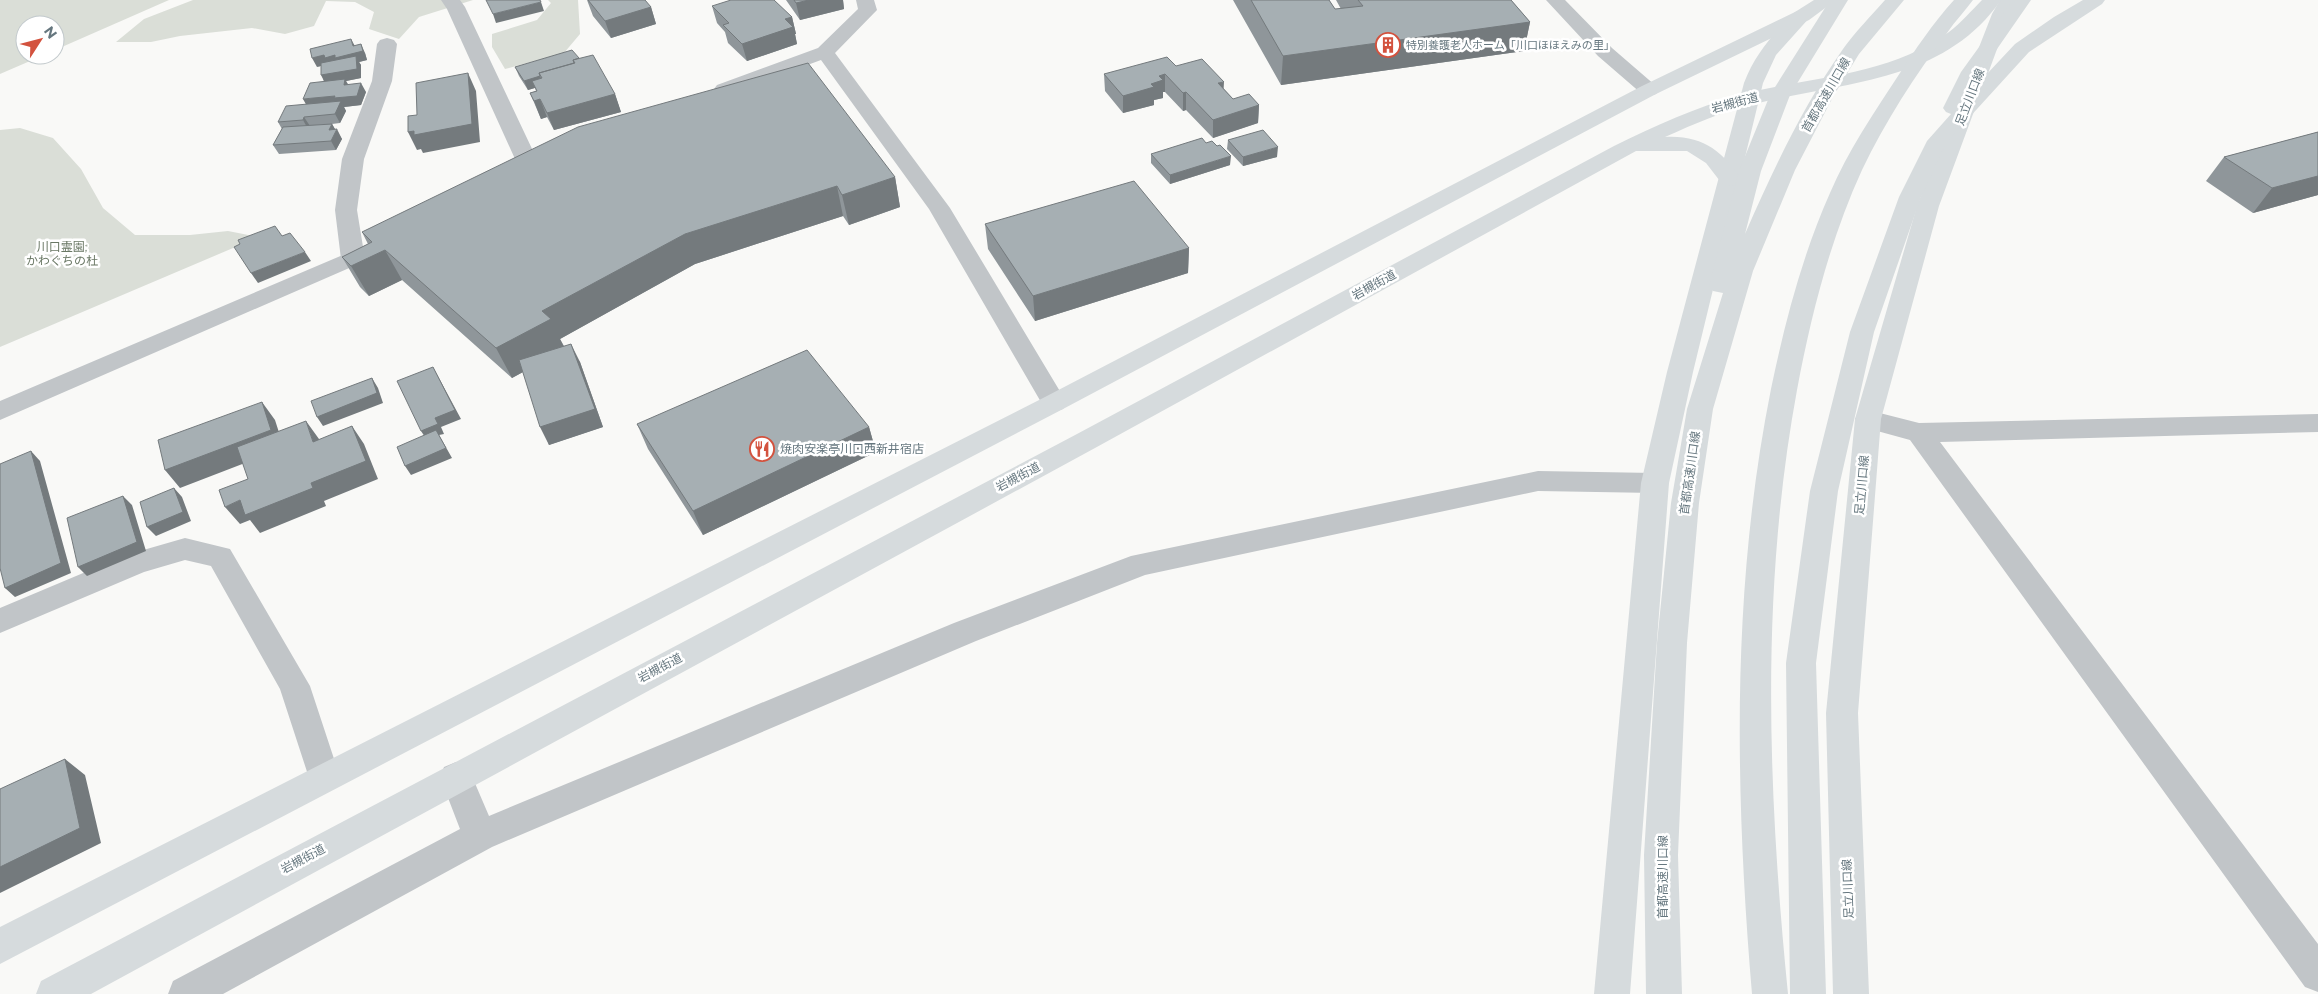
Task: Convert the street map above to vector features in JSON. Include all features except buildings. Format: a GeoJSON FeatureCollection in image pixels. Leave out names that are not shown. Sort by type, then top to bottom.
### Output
{"type":"FeatureCollection","features":[{"type":"Feature","properties":{"kind":"main road"},"geometry":{"type":"LineString","coordinates":[[0,946],[324,777],[1054,403],[1649,90],[1802,16],[1827,0]]}},
{"type":"Feature","properties":{"kind":"main road"},"geometry":{"type":"LineString","coordinates":[[1700,409],[1724,266],[1750,171],[1780,95],[1839,0]]}},
{"type":"Feature","properties":{"kind":"main road","name":"首都高速川口線"},"geometry":{"type":"LineString","coordinates":[[1664,994],[1661,856],[1672,643],[1685,502],[1700,409],[1740,271],[1784,170],[1824,95],[1851,51],[1894,0]]}},
{"type":"Feature","properties":{"kind":"main road"},"geometry":{"type":"LineString","coordinates":[[1770,994],[1761,900],[1754,761],[1754,641],[1761,540],[1782,397],[1808,284],[1822,240],[1848,178],[1865,143],[1888,105],[1925,49],[1964,0]]}},
{"type":"Feature","properties":{"kind":"main road","name":"岩槻街道"},"geometry":{"type":"LineString","coordinates":[[54,994],[456,776],[1086,441],[1621,150],[1710,110],[1750,98],[1875,75],[1902,67],[1956,36],[1992,0]]}},
{"type":"Feature","properties":{"kind":"main road","name":"足立川口線"},"geometry":{"type":"LineString","coordinates":[[1851,994],[1842,713],[1868,419],[1928,206],[2001,14],[2009,0]]}},
{"type":"Feature","properties":{"kind":"main road"},"geometry":{"type":"LineString","coordinates":[[1808,994],[1801,663],[1824,491],[1862,332],[1910,197],[1972,72],[2022,0]]}},
{"type":"Feature","properties":{"kind":"main road"},"geometry":{"type":"LineString","coordinates":[[1937,141],[2022,48],[2096,0]]}},
{"type":"Feature","properties":{"kind":"main road"},"geometry":{"type":"LineString","coordinates":[[1612,994],[1656,483],[1671,406],[1759,68],[1773,46],[1802,16]]}},
{"type":"Feature","properties":{"kind":"main road"},"geometry":{"type":"LineString","coordinates":[[1621,150],[1662,143],[1687,144],[1708,152],[1722,164],[1731,180]]}},
{"type":"Feature","properties":{"kind":"street"},"geometry":{"type":"LineString","coordinates":[[450,0],[456,7],[531,170]]}},
{"type":"Feature","properties":{"kind":"street"},"geometry":{"type":"LineString","coordinates":[[707,96],[825,52],[868,10],[865,0]]}},
{"type":"Feature","properties":{"kind":"street"},"geometry":{"type":"LineString","coordinates":[[1555,0],[1605,52],[1649,90]]}},
{"type":"Feature","properties":{"kind":"street"},"geometry":{"type":"LineString","coordinates":[[353,259],[346,210],[352,158],[382,81],[387,44]]}},
{"type":"Feature","properties":{"kind":"street"},"geometry":{"type":"LineString","coordinates":[[825,52],[939,208],[1054,403]]}},
{"type":"Feature","properties":{"kind":"street"},"geometry":{"type":"LineString","coordinates":[[0,411],[353,259],[398,236]]}},
{"type":"Feature","properties":{"kind":"street"},"geometry":{"type":"LineString","coordinates":[[1868,419],[1919,433],[2318,422]]}},
{"type":"Feature","properties":{"kind":"street"},"geometry":{"type":"LineString","coordinates":[[1919,433],[2318,974]]}},
{"type":"Feature","properties":{"kind":"street"},"geometry":{"type":"LineString","coordinates":[[186,994],[480,836],[956,636],[1141,564],[1538,481],[1656,483]]}},
{"type":"Feature","properties":{"kind":"street"},"geometry":{"type":"LineString","coordinates":[[0,622],[136,563],[185,549],[220,557],[296,686],[324,777]]}},
{"type":"Feature","properties":{"kind":"street"},"geometry":{"type":"LineString","coordinates":[[456,776],[480,836]]}},
{"type":"Feature","properties":{"kind":"green space"},"geometry":{"type":"Polygon","coordinates":[[[0,0],[169,0],[65,46],[65,15],[15,15],[15,65],[21,65],[0,74],[0,0]]]}},
{"type":"Feature","properties":{"kind":"green space"},"geometry":{"type":"Polygon","coordinates":[[[193,0],[473,0],[419,17],[399,39],[369,29],[374,12],[355,2],[326,1],[314,26],[285,34],[252,28],[180,36],[151,42],[116,42],[144,19],[193,0]]]}},
{"type":"Feature","properties":{"kind":"green space"},"geometry":{"type":"Polygon","coordinates":[[[548,0],[578,0],[580,34],[564,53],[505,69],[492,47],[492,34],[537,20],[551,3],[548,0]]]}},
{"type":"Feature","properties":{"kind":"green space","name":"川口霊園; かわぐちの杜"},"geometry":{"type":"Polygon","coordinates":[[[20,128],[53,138],[81,169],[103,208],[135,235],[190,235],[228,231],[259,237],[0,347],[0,130],[20,128]]]}},
{"type":"Feature","properties":{"kind":"place","name":"特別養護老人ホーム「川口ほほえみの里」"},"geometry":{"type":"Point","coordinates":[1388,45]}},
{"type":"Feature","properties":{"kind":"place","name":"焼肉安楽亭川口西新井宿店"},"geometry":{"type":"Point","coordinates":[762,449]}}]}
